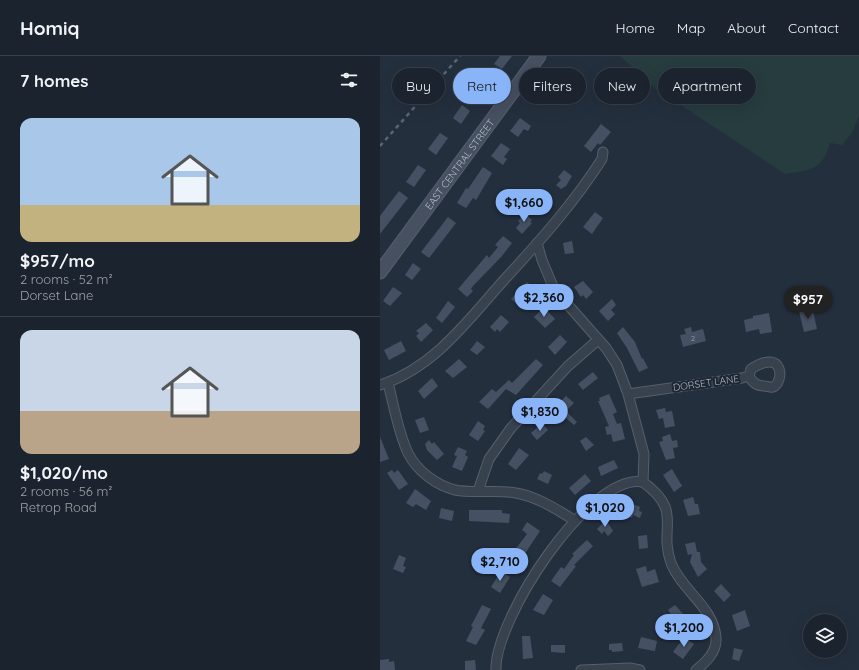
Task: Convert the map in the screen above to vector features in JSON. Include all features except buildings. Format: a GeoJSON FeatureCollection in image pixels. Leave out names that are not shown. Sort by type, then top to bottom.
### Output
{"type":"FeatureCollection","features":[{"type":"Feature","properties":{"kind":"main road","name":"EAST CENTRAL STREET"},"geometry":{"type":"LineString","coordinates":[[380,272],[539,56]]}},
{"type":"Feature","properties":{"kind":"street"},"geometry":{"type":"LineString","coordinates":[[574,520],[551,506],[516,493],[456,490],[432,479],[419,469],[409,454],[384,384],[411,371],[437,353],[466,323],[537,244],[576,196],[602,159],[603,152]]}},
{"type":"Feature","properties":{"kind":"street"},"geometry":{"type":"LineString","coordinates":[[537,244],[554,289],[606,348],[617,365],[628,394],[644,454],[643,482]]}},
{"type":"Feature","properties":{"kind":"street"},"geometry":{"type":"LineString","coordinates":[[478,491],[489,459],[510,428],[568,366],[598,340]]}},
{"type":"Feature","properties":{"kind":"street","name":"DORSET LANE"},"geometry":{"type":"LineString","coordinates":[[764,361],[772,361],[777,365],[780,376],[777,384],[773,387],[759,386],[752,381],[749,376],[751,369],[764,361]]}},
{"type":"Feature","properties":{"kind":"street","name":"DORSET LANE"},"geometry":{"type":"LineString","coordinates":[[628,394],[749,376]]}},
{"type":"Feature","properties":{"kind":"street"},"geometry":{"type":"LineString","coordinates":[[496,670],[496,660],[510,618],[547,556],[574,520],[600,497],[620,485],[633,481],[643,482],[662,499],[666,507],[668,552],[672,563],[677,575],[706,611],[715,630],[716,640],[714,651],[696,670]]}},
{"type":"Feature","properties":{"kind":"street"},"geometry":{"type":"LineString","coordinates":[[581,670],[630,668],[640,670]]}},
{"type":"Feature","properties":{"kind":"green space"},"geometry":{"type":"Polygon","coordinates":[[[620,56],[859,56],[859,116],[852,133],[842,145],[830,143],[823,159],[814,168],[785,174],[679,104],[756,104],[756,68],[658,68],[658,90],[650,83],[650,68],[633,68],[620,56]]]}},
{"type":"Feature","properties":{"kind":"railway"},"geometry":{"type":"LineString","coordinates":[[380,146],[460,56]]}}]}
